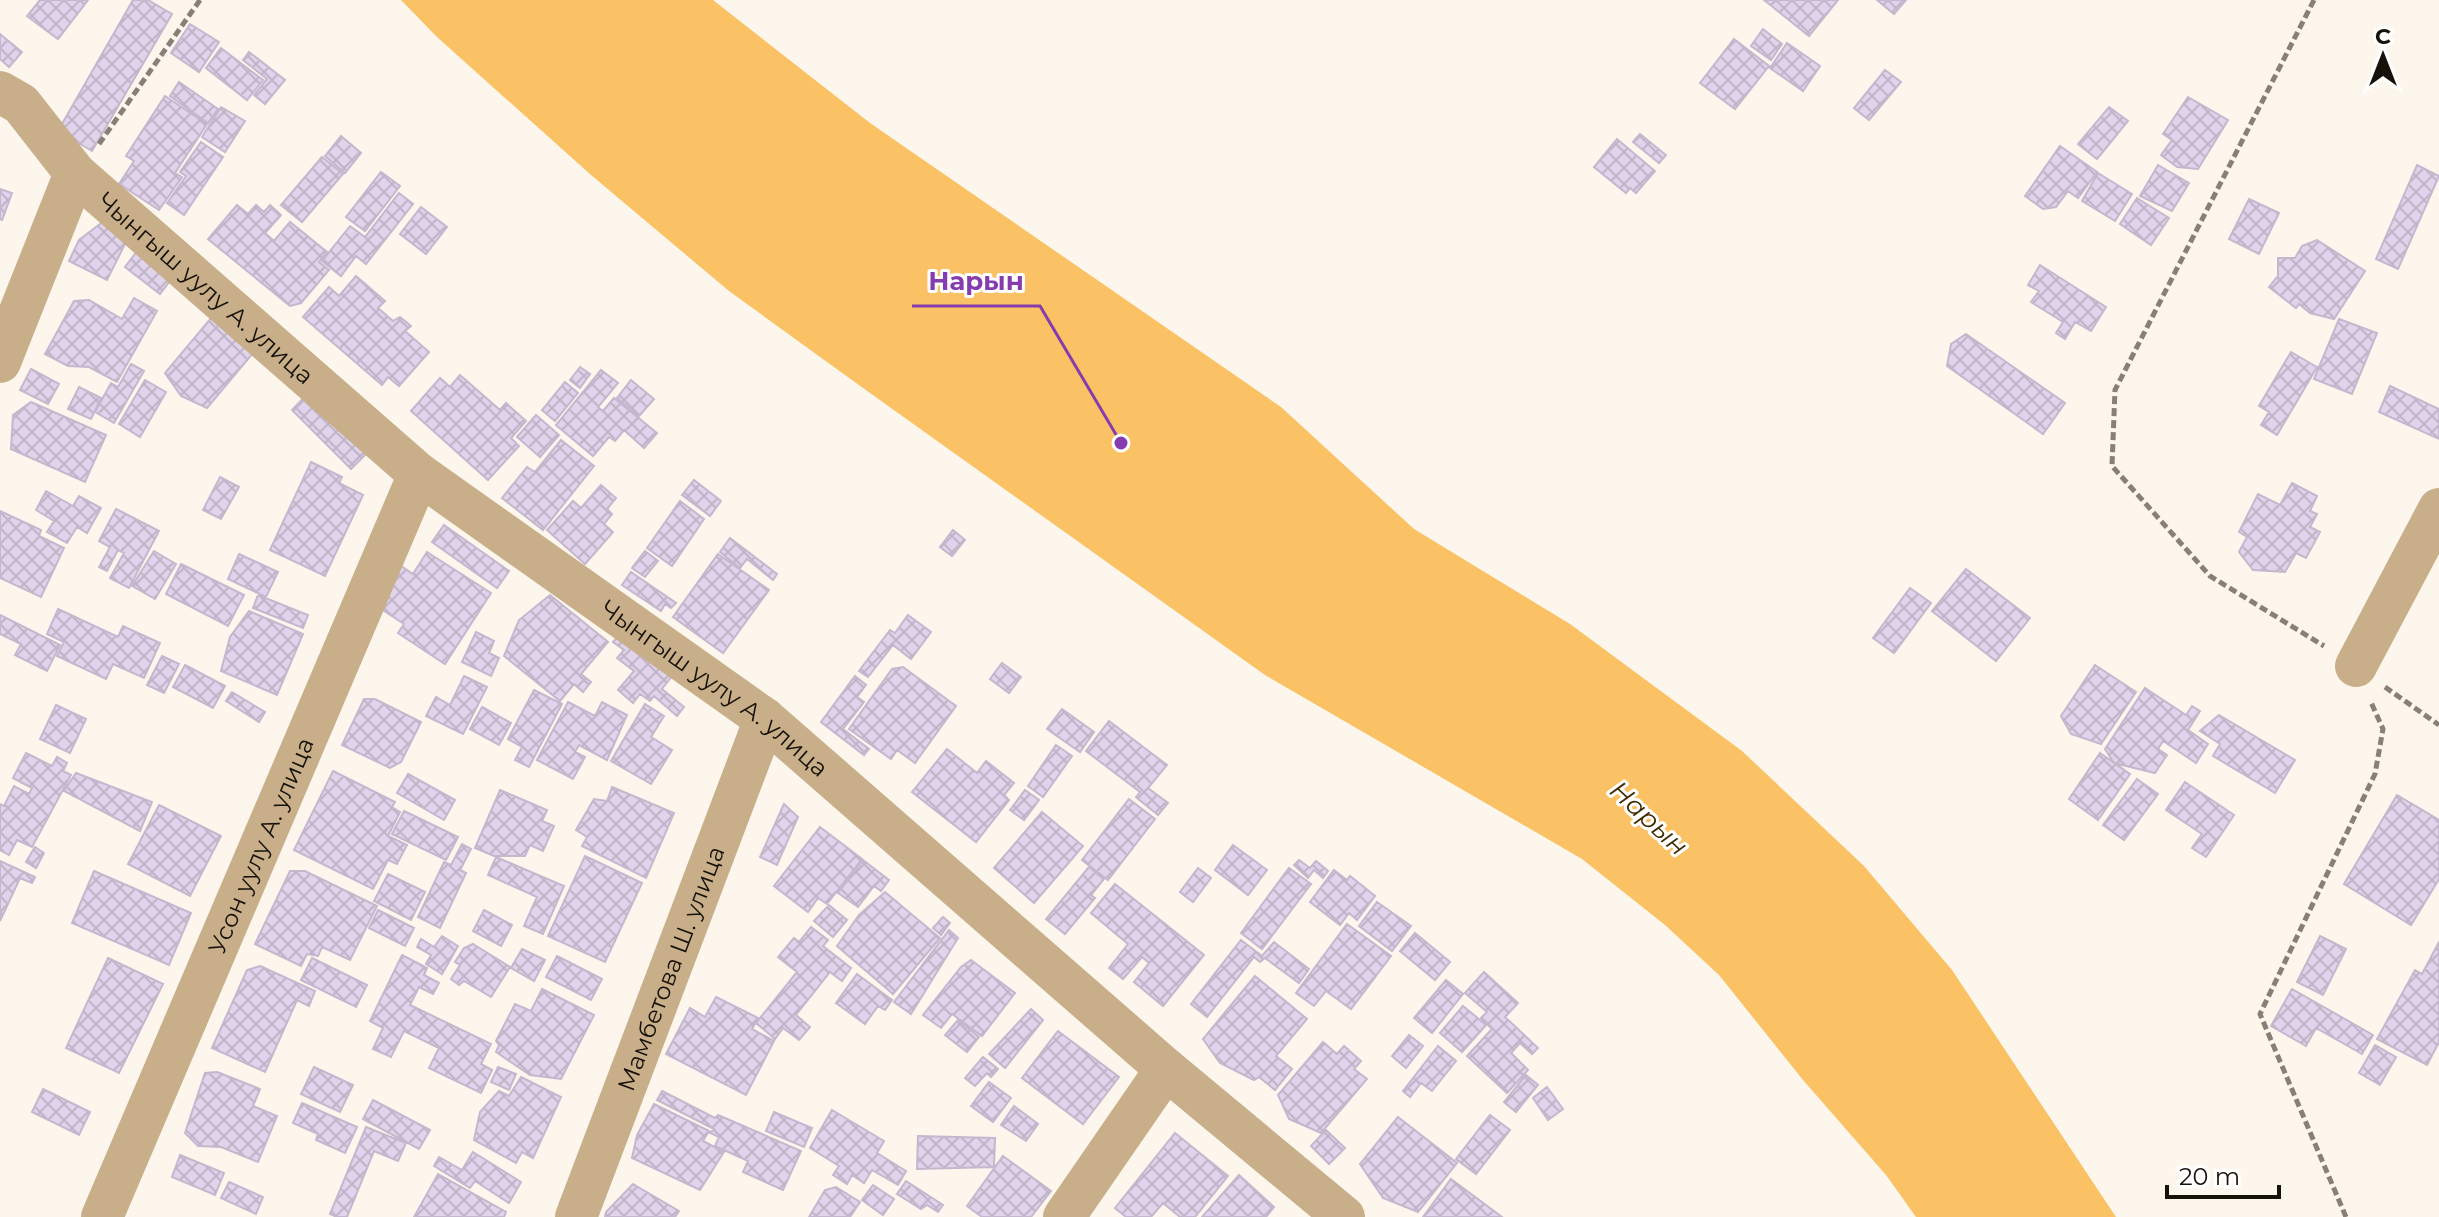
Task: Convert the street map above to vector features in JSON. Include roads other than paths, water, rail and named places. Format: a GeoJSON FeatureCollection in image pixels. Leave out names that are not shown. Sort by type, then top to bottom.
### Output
{"type":"FeatureCollection","features":[{"type":"Feature","properties":{"kind":"street","name":"Чынгыш уулу А. улица"},"geometry":{"type":"LineString","coordinates":[[0,92],[21,104],[75,173],[419,474],[765,719],[1166,1069],[1344,1217]]}},
{"type":"Feature","properties":{"kind":"street"},"geometry":{"type":"LineString","coordinates":[[0,362],[75,173]]}},
{"type":"Feature","properties":{"kind":"street","name":"Усон уулу А. улица"},"geometry":{"type":"LineString","coordinates":[[102,1217],[419,474]]}},
{"type":"Feature","properties":{"kind":"street"},"geometry":{"type":"LineString","coordinates":[[2356,666],[2439,509]]}},
{"type":"Feature","properties":{"kind":"street","name":"Мамбетова Ш. улица"},"geometry":{"type":"LineString","coordinates":[[576,1217],[765,719]]}},
{"type":"Feature","properties":{"kind":"street"},"geometry":{"type":"LineString","coordinates":[[1064,1217],[1166,1069]]}},
{"type":"Feature","properties":{"kind":"water"},"geometry":{"type":"Polygon","coordinates":[[[401,0],[713,0],[870,123],[1281,407],[1414,529],[1570,624],[1742,751],[1864,866],[1952,970],[2116,1217],[1916,1217],[1886,1175],[1803,1080],[1719,975],[1665,925],[1582,859],[1265,675],[729,291],[591,175],[437,37],[401,0]]]}},
{"type":"Feature","properties":{"kind":"place","name":"Нарын"},"geometry":{"type":"Point","coordinates":[1121,443]}}]}
